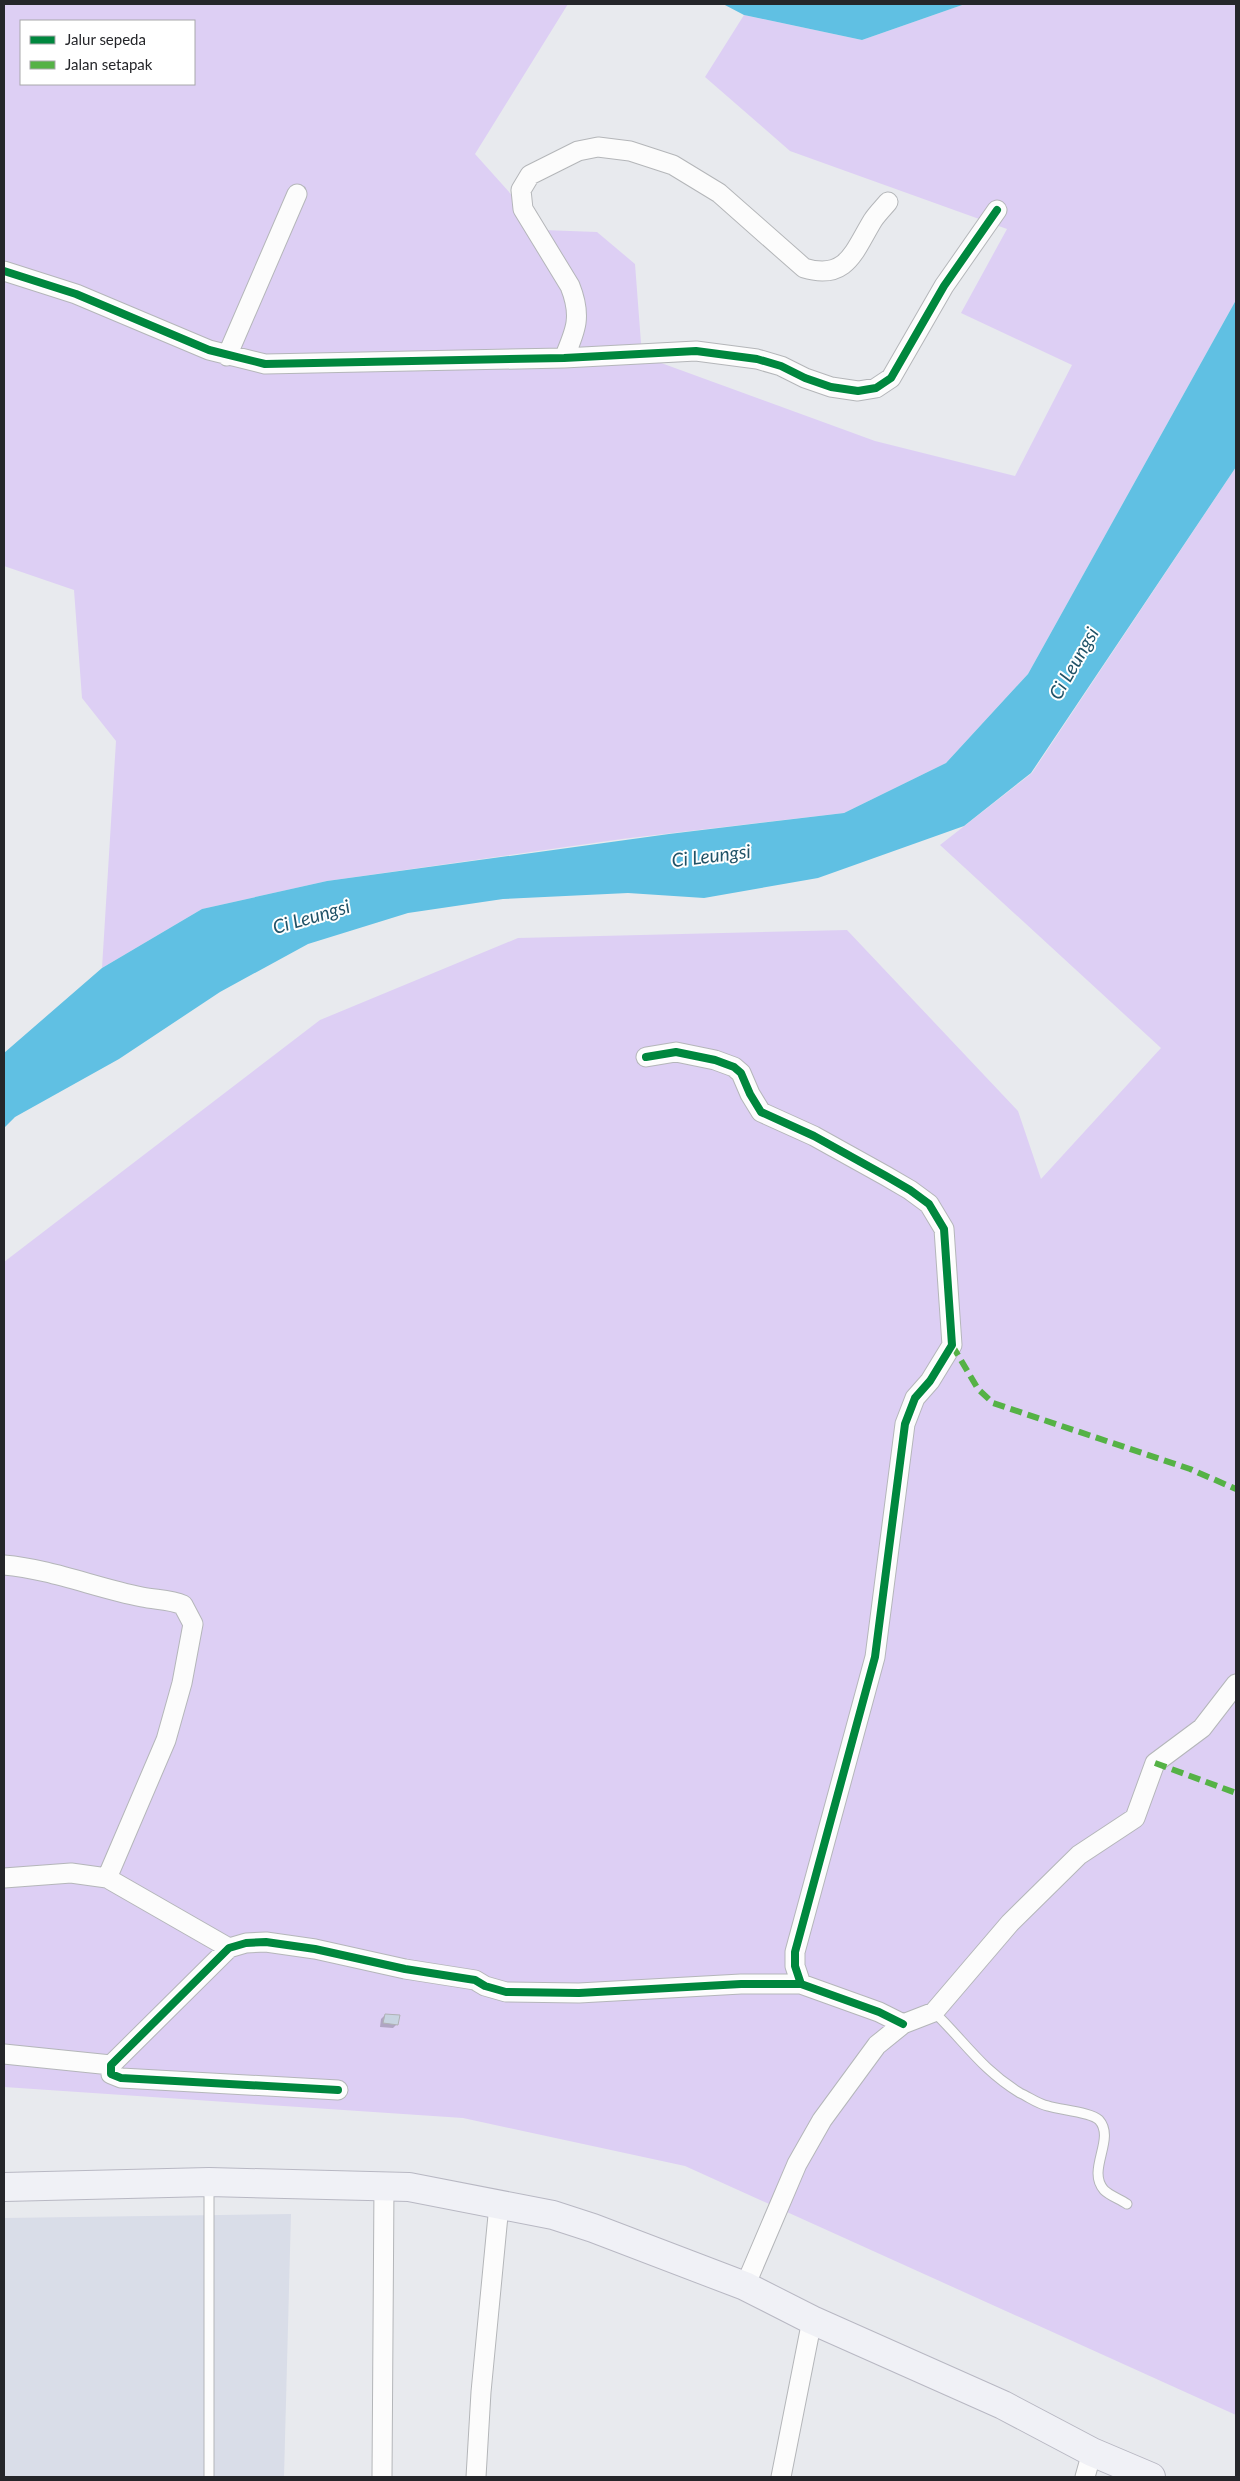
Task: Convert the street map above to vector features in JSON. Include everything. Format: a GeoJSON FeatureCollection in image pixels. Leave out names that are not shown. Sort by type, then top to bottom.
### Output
{"type":"FeatureCollection","features":[{"type":"Feature","properties":{"kind":"main road"},"geometry":{"type":"LineString","coordinates":[[4,2187],[209,2182],[384,2185],[408,2187],[552,2215],[592,2228],[745,2286],[812,2320],[1003,2405],[1088,2465],[1152,2477]]}},
{"type":"Feature","properties":{"kind":"street"},"geometry":{"type":"LineString","coordinates":[[564,358],[577,324],[575,300],[570,286],[523,209],[521,190],[530,175],[578,151],[598,146],[630,151],[673,166],[719,193],[804,268],[820,273],[836,270],[849,260],[873,220],[888,202]]}},
{"type":"Feature","properties":{"kind":"street"},"geometry":{"type":"LineString","coordinates":[[227,356],[296,194]]}},
{"type":"Feature","properties":{"kind":"street"},"geometry":{"type":"LineString","coordinates":[[4,271],[76,294],[209,350],[265,364],[564,358],[667,352],[705,352],[730,354],[773,364],[831,387],[858,391],[876,388],[891,378],[944,286],[997,210]]}},
{"type":"Feature","properties":{"kind":"street"},"geometry":{"type":"LineString","coordinates":[[646,1057],[676,1052],[715,1060],[734,1067],[741,1073],[750,1094],[761,1112],[814,1136],[910,1190],[929,1204],[944,1229],[952,1345],[930,1381],[916,1398],[905,1424],[875,1657],[795,1952],[795,1966],[801,1984]]}},
{"type":"Feature","properties":{"kind":"street"},"geometry":{"type":"LineString","coordinates":[[4,1565],[64,1577],[142,1597],[174,1601],[183,1605],[193,1624],[182,1683],[166,1740],[108,1878]]}},
{"type":"Feature","properties":{"kind":"street"},"geometry":{"type":"LineString","coordinates":[[745,2286],[797,2164],[822,2120],[877,2045],[902,2024],[934,2012],[1010,1922],[1079,1855],[1135,1818],[1155,1763],[1202,1728],[1236,1684]]}},
{"type":"Feature","properties":{"kind":"street"},"geometry":{"type":"LineString","coordinates":[[4,1878],[71,1873],[108,1878],[229,1948]]}},
{"type":"Feature","properties":{"kind":"street"},"geometry":{"type":"LineString","coordinates":[[338,2090],[121,2078],[111,2074],[111,2065],[229,1948],[246,1943],[266,1942],[315,1949],[405,1969],[475,1980],[485,1986],[506,1992],[580,1993],[741,1984],[801,1984],[879,2012],[902,2024]]}},
{"type":"Feature","properties":{"kind":"street"},"geometry":{"type":"LineString","coordinates":[[4,2054],[111,2065]]}},
{"type":"Feature","properties":{"kind":"street"},"geometry":{"type":"LineString","coordinates":[[382,2477],[384,2185]]}},
{"type":"Feature","properties":{"kind":"street"},"geometry":{"type":"LineString","coordinates":[[480,2477],[481,2392],[499,2205]]}},
{"type":"Feature","properties":{"kind":"street"},"geometry":{"type":"LineString","coordinates":[[781,2477],[812,2320]]}},
{"type":"Feature","properties":{"kind":"lane"},"geometry":{"type":"LineString","coordinates":[[934,2012],[958,2036],[976,2060],[1003,2082],[1046,2106],[1092,2115],[1100,2121],[1104,2134],[1097,2172],[1100,2184],[1105,2191],[1127,2204]]}},
{"type":"Feature","properties":{"kind":"lane"},"geometry":{"type":"LineString","coordinates":[[209,2182],[209,2477]]}},
{"type":"Feature","properties":{"kind":"shaded area"},"geometry":{"type":"Polygon","coordinates":[[[4,4],[568,4],[475,154],[543,230],[597,232],[635,264],[642,356],[875,441],[1015,476],[1072,365],[961,313],[1007,229],[790,151],[705,77],[744,15],[862,40],[965,4],[1236,4],[1236,300],[1028,674],[946,763],[844,813],[622,839],[327,881],[202,909],[102,968],[116,741],[82,698],[74,590],[4,566],[4,4]]]}},
{"type":"Feature","properties":{"kind":"shaded area"},"geometry":{"type":"Polygon","coordinates":[[[1236,467],[1236,2415],[685,2166],[463,2118],[4,2087],[4,1262],[320,1020],[518,938],[847,930],[1018,1111],[1041,1179],[1161,1048],[940,845],[1032,773],[1236,467]]]}},
{"type":"Feature","properties":{"kind":"shaded area"},"geometry":{"type":"Polygon","coordinates":[[[291,2214],[284,2477],[4,2477],[4,2218],[291,2214]]]}},
{"type":"Feature","properties":{"kind":"water"},"geometry":{"type":"Polygon","coordinates":[[[723,4],[965,4],[862,40],[744,15],[723,4]]]}},
{"type":"Feature","properties":{"kind":"water","name":"Ci Leungsi"},"geometry":{"type":"Polygon","coordinates":[[[1236,300],[1236,467],[1031,773],[964,826],[818,878],[704,898],[628,893],[503,899],[408,913],[308,944],[220,992],[119,1059],[15,1117],[4,1128],[4,1053],[102,968],[202,909],[327,881],[669,834],[844,813],[946,763],[1028,674],[1236,300]]]}},
{"type":"Feature","properties":{"kind":"building"},"geometry":{"type":"Polygon","coordinates":[[[385,2014],[400,2015],[398,2025],[383,2023],[385,2014]]]}},
{"type":"Feature","properties":{"kind":"marked path"},"geometry":{"type":"LineString","coordinates":[[952,1345],[978,1389],[993,1403],[1190,1469],[1236,1489]]}},
{"type":"Feature","properties":{"kind":"marked path"},"geometry":{"type":"LineString","coordinates":[[1155,1763],[1236,1793]]}},
{"type":"Feature","properties":{"kind":"cycle path"},"geometry":{"type":"LineString","coordinates":[[4,271],[76,294],[209,350],[265,364],[564,358],[696,351],[757,359],[781,366],[805,378],[831,387],[858,391],[876,388],[891,378],[944,286],[997,210]]}},
{"type":"Feature","properties":{"kind":"cycle path"},"geometry":{"type":"LineString","coordinates":[[646,1057],[676,1052],[715,1060],[734,1067],[741,1073],[750,1094],[761,1112],[814,1136],[910,1190],[929,1204],[944,1229],[952,1345],[930,1381],[915,1398],[905,1424],[875,1657],[795,1952],[795,1966],[801,1984],[879,2012],[903,2024]]}},
{"type":"Feature","properties":{"kind":"cycle path"},"geometry":{"type":"LineString","coordinates":[[338,2090],[121,2078],[111,2074],[111,2065],[229,1948],[246,1943],[266,1942],[315,1949],[405,1969],[475,1980],[485,1986],[506,1992],[579,1993],[741,1984],[801,1984]]}}]}
